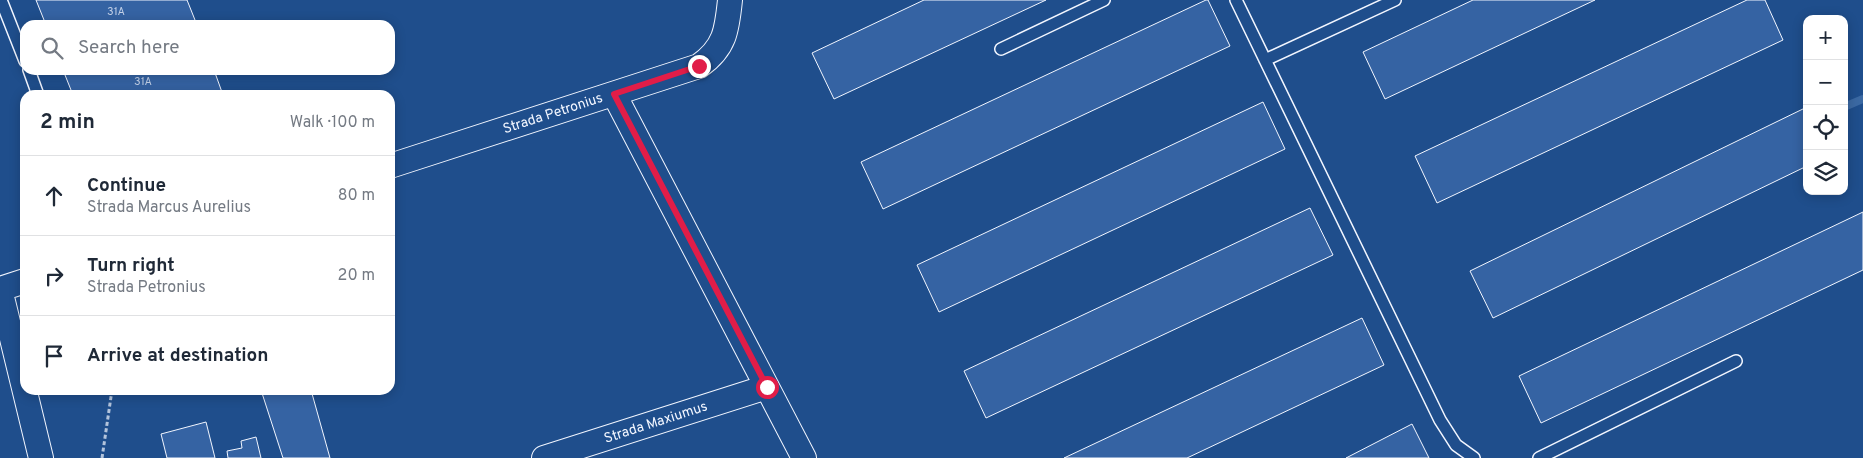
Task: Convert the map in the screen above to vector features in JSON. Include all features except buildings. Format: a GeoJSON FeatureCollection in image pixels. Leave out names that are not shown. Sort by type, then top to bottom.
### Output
{"type":"FeatureCollection","features":[{"type":"Feature","properties":{"kind":"street","name":"Strada Petronius"},"geometry":{"type":"LineString","coordinates":[[395,164],[692,69],[712,57],[719,46],[725,32],[730,0]]}},
{"type":"Feature","properties":{"kind":"street"},"geometry":{"type":"LineString","coordinates":[[614,94],[804,458]]}},
{"type":"Feature","properties":{"kind":"street"},"geometry":{"type":"LineString","coordinates":[[20,283],[0,289],[20,371]]}},
{"type":"Feature","properties":{"kind":"street","name":"Strada Maxiumus"},"geometry":{"type":"LineString","coordinates":[[544,458],[767,387]]}},
{"type":"Feature","properties":{"kind":"street"},"geometry":{"type":"LineString","coordinates":[[26,395],[41,458]]}},
{"type":"Feature","properties":{"kind":"lane"},"geometry":{"type":"LineString","coordinates":[[1,0],[20,48]]}},
{"type":"Feature","properties":{"kind":"lane"},"geometry":{"type":"LineString","coordinates":[[1002,49],[1104,0]]}},
{"type":"Feature","properties":{"kind":"lane"},"geometry":{"type":"LineString","coordinates":[[1236,0],[1440,420],[1456,445],[1474,458]]}},
{"type":"Feature","properties":{"kind":"lane"},"geometry":{"type":"LineString","coordinates":[[1265,60],[1395,0]]}},
{"type":"Feature","properties":{"kind":"lane"},"geometry":{"type":"LineString","coordinates":[[31,75],[36,90]]}},
{"type":"Feature","properties":{"kind":"lane"},"geometry":{"type":"LineString","coordinates":[[1539,458],[1736,361]]}},
{"type":"Feature","properties":{"kind":"path"},"geometry":{"type":"LineString","coordinates":[[102,458],[111,395]]}},
{"type":"Feature","properties":{"kind":"waterway"},"geometry":{"type":"LineString","coordinates":[[1848,105],[1863,99]]}},
{"type":"Feature","properties":{"kind":"route"},"geometry":{"type":"LineString","coordinates":[[699,66],[614,94],[767,387]]}}]}
